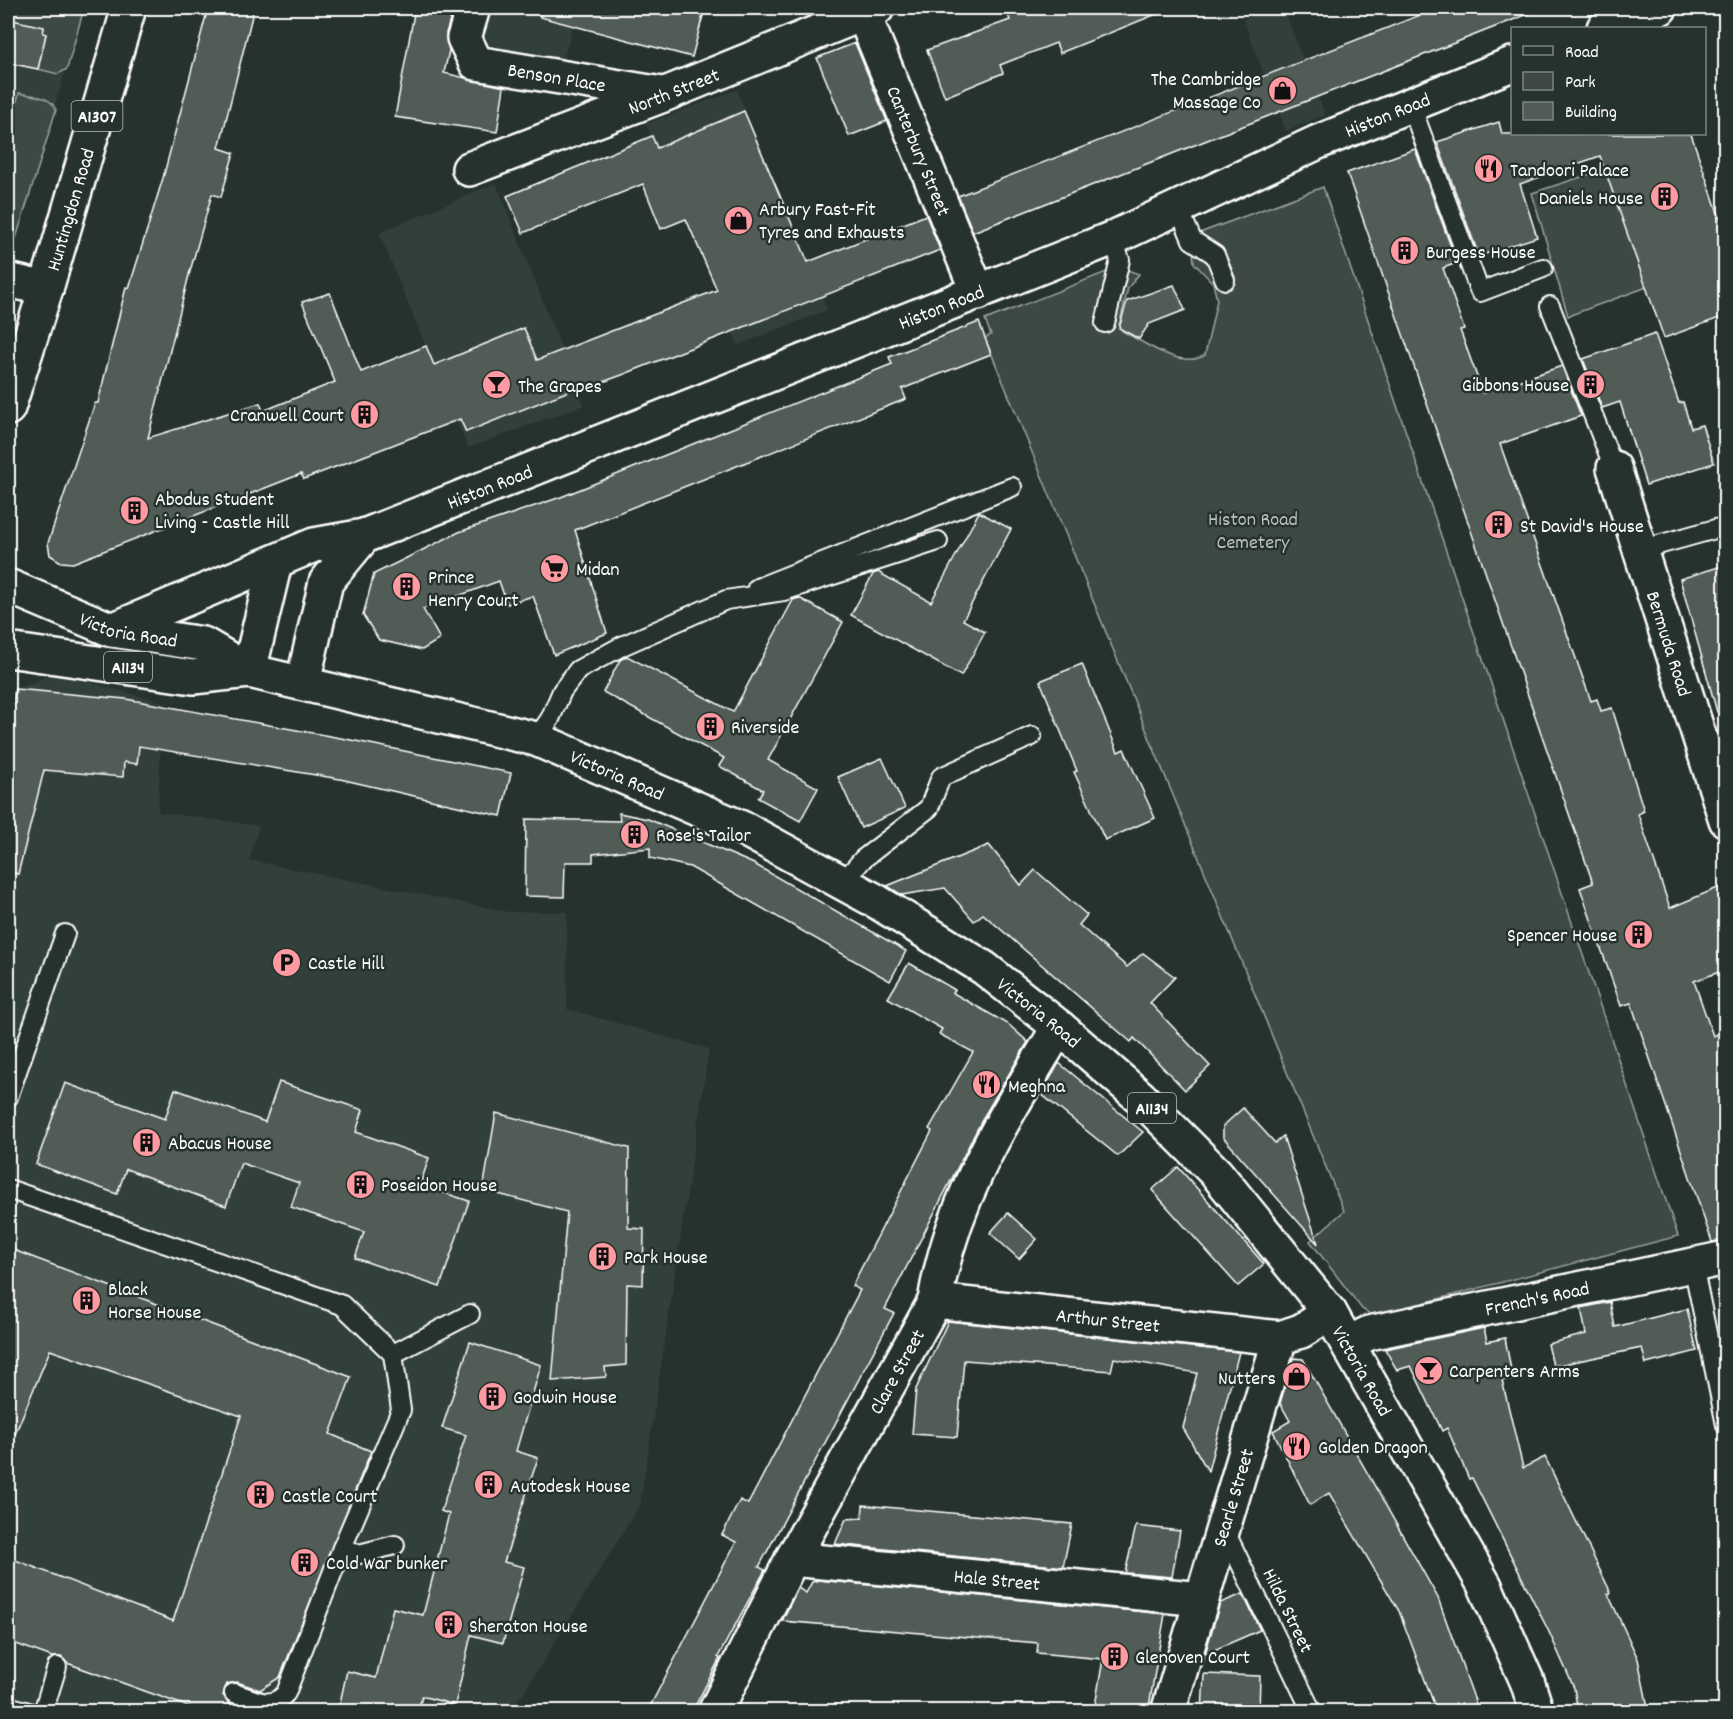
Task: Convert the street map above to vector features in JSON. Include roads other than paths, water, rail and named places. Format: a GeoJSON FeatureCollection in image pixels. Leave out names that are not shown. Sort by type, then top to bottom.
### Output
{"type":"FeatureCollection","features":[{"type":"Feature","properties":{"kind":"main road","name":"Huntingdon Road"},"geometry":{"type":"LineString","coordinates":[[8,408],[46,289],[129,8]]}},
{"type":"Feature","properties":{"kind":"main road","name":"Benson Place"},"geometry":{"type":"LineString","coordinates":[[473,8],[464,38],[476,63],[663,94]]}},
{"type":"Feature","properties":{"kind":"main road"},"geometry":{"type":"LineString","coordinates":[[1607,27],[1660,8]]}},
{"type":"Feature","properties":{"kind":"main road","name":"North Street"},"geometry":{"type":"LineString","coordinates":[[469,169],[663,94],[868,9]]}},
{"type":"Feature","properties":{"kind":"main road","name":"Canterbury Street"},"geometry":{"type":"LineString","coordinates":[[868,9],[978,293]]}},
{"type":"Feature","properties":{"kind":"main road","name":"Histon Road"},"geometry":{"type":"LineString","coordinates":[[112,630],[314,545],[364,536],[978,293],[1179,209],[1318,142],[1410,102],[1511,63]]}},
{"type":"Feature","properties":{"kind":"main road"},"geometry":{"type":"LineString","coordinates":[[8,280],[46,289]]}},
{"type":"Feature","properties":{"kind":"main road","name":"Bermuda Road"},"geometry":{"type":"LineString","coordinates":[[1614,468],[1725,820]]}},
{"type":"Feature","properties":{"kind":"main road","name":"Histon Road"},"geometry":{"type":"LineString","coordinates":[[303,682],[326,582],[364,536]]}},
{"type":"Feature","properties":{"kind":"main road"},"geometry":{"type":"LineString","coordinates":[[249,670],[275,562]]}},
{"type":"Feature","properties":{"kind":"main road","name":"Victoria Road"},"geometry":{"type":"LineString","coordinates":[[8,586],[112,630],[203,644],[249,670],[536,740],[746,830],[842,883],[984,968],[1059,1027],[1140,1096],[1217,1174],[1330,1313],[1485,1586],[1527,1681],[1537,1712]]}},
{"type":"Feature","properties":{"kind":"main road","name":"Victoria Road"},"geometry":{"type":"LineString","coordinates":[[8,650],[193,677],[249,670]]}},
{"type":"Feature","properties":{"kind":"main road","name":"Clare Street"},"geometry":{"type":"LineString","coordinates":[[716,1712],[792,1559],[935,1300],[941,1261],[977,1167],[1059,1027]]}},
{"type":"Feature","properties":{"kind":"main road","name":"French's Road"},"geometry":{"type":"LineString","coordinates":[[1349,1343],[1370,1333],[1725,1258]]}},
{"type":"Feature","properties":{"kind":"main road","name":"Arthur Street"},"geometry":{"type":"LineString","coordinates":[[935,1300],[1280,1338]]}},
{"type":"Feature","properties":{"kind":"main road"},"geometry":{"type":"LineString","coordinates":[[1280,1338],[1301,1331],[1330,1313]]}},
{"type":"Feature","properties":{"kind":"main road","name":"Searle Street"},"geometry":{"type":"LineString","coordinates":[[1168,1712],[1280,1338]]}},
{"type":"Feature","properties":{"kind":"main road","name":"Hale Street"},"geometry":{"type":"LineString","coordinates":[[792,1559],[1202,1599]]}},
{"type":"Feature","properties":{"kind":"lane"},"geometry":{"type":"LineString","coordinates":[[1410,102],[1480,292],[1543,268]]}},
{"type":"Feature","properties":{"kind":"lane"},"geometry":{"type":"LineString","coordinates":[[1179,209],[1192,240],[1215,255],[1225,280]]}},
{"type":"Feature","properties":{"kind":"lane"},"geometry":{"type":"LineString","coordinates":[[1105,323],[1120,260],[1113,238]]}},
{"type":"Feature","properties":{"kind":"lane"},"geometry":{"type":"LineString","coordinates":[[1550,306],[1614,468]]}},
{"type":"Feature","properties":{"kind":"lane"},"geometry":{"type":"LineString","coordinates":[[536,740],[550,720],[562,691],[578,670],[622,646],[726,600],[1012,487]]}},
{"type":"Feature","properties":{"kind":"lane"},"geometry":{"type":"LineString","coordinates":[[1640,550],[1725,526]]}},
{"type":"Feature","properties":{"kind":"lane"},"geometry":{"type":"LineString","coordinates":[[726,600],[784,591],[938,541]]}},
{"type":"Feature","properties":{"kind":"lane"},"geometry":{"type":"LineString","coordinates":[[842,883],[863,859],[929,808],[941,777],[1032,736]]}},
{"type":"Feature","properties":{"kind":"lane"},"geometry":{"type":"LineString","coordinates":[[8,1097],[65,934]]}},
{"type":"Feature","properties":{"kind":"lane"},"geometry":{"type":"LineString","coordinates":[[8,1189],[342,1305],[393,1354],[401,1410],[342,1548],[286,1693],[278,1702],[270,1704],[234,1693]]}},
{"type":"Feature","properties":{"kind":"lane"},"geometry":{"type":"LineString","coordinates":[[1693,1265],[1725,1425]]}},
{"type":"Feature","properties":{"kind":"lane"},"geometry":{"type":"LineString","coordinates":[[393,1354],[470,1314]]}},
{"type":"Feature","properties":{"kind":"lane","name":"Hilda Street"},"geometry":{"type":"LineString","coordinates":[[1224,1529],[1312,1712]]}},
{"type":"Feature","properties":{"kind":"lane"},"geometry":{"type":"LineString","coordinates":[[342,1548],[360,1554],[395,1545]]}},
{"type":"Feature","properties":{"kind":"lane"},"geometry":{"type":"LineString","coordinates":[[43,1712],[57,1667]]}},
{"type":"Feature","properties":{"kind":"lane"},"geometry":{"type":"LineString","coordinates":[[8,1706],[28,1712]]}},
{"type":"Feature","properties":{"kind":"place","name":"The Cambridge Massage Co"},"geometry":{"type":"Point","coordinates":[1282,90]}},
{"type":"Feature","properties":{"kind":"place","name":"Tandoori Palace"},"geometry":{"type":"Point","coordinates":[1489,169]}},
{"type":"Feature","properties":{"kind":"place","name":"Daniels House"},"geometry":{"type":"Point","coordinates":[1664,197]}},
{"type":"Feature","properties":{"kind":"place","name":"Arbury Fast-Fit Tyres and Exhausts"},"geometry":{"type":"Point","coordinates":[738,220]}},
{"type":"Feature","properties":{"kind":"place","name":"Burgess House"},"geometry":{"type":"Point","coordinates":[1405,251]}},
{"type":"Feature","properties":{"kind":"place","name":"Gibbons House"},"geometry":{"type":"Point","coordinates":[1590,384]}},
{"type":"Feature","properties":{"kind":"place","name":"The Grapes"},"geometry":{"type":"Point","coordinates":[497,385]}},
{"type":"Feature","properties":{"kind":"place","name":"Cranwell Court"},"geometry":{"type":"Point","coordinates":[365,414]}},
{"type":"Feature","properties":{"kind":"place","name":"Abodus Student Living - Castle Hill"},"geometry":{"type":"Point","coordinates":[134,510]}},
{"type":"Feature","properties":{"kind":"place","name":"St David's House"},"geometry":{"type":"Point","coordinates":[1499,525]}},
{"type":"Feature","properties":{"kind":"place","name":"Midan"},"geometry":{"type":"Point","coordinates":[555,568]}},
{"type":"Feature","properties":{"kind":"place","name":"Prince Henry Court"},"geometry":{"type":"Point","coordinates":[407,587]}},
{"type":"Feature","properties":{"kind":"place","name":"Riverside"},"geometry":{"type":"Point","coordinates":[710,726]}},
{"type":"Feature","properties":{"kind":"place","name":"Rose's Tailor"},"geometry":{"type":"Point","coordinates":[635,834]}},
{"type":"Feature","properties":{"kind":"place","name":"Spencer House"},"geometry":{"type":"Point","coordinates":[1638,934]}},
{"type":"Feature","properties":{"kind":"place","name":"Castle Hill"},"geometry":{"type":"Point","coordinates":[287,962]}},
{"type":"Feature","properties":{"kind":"place","name":"Meghna"},"geometry":{"type":"Point","coordinates":[987,1085]}},
{"type":"Feature","properties":{"kind":"place","name":"Abacus House"},"geometry":{"type":"Point","coordinates":[147,1142]}},
{"type":"Feature","properties":{"kind":"place","name":"Poseidon House"},"geometry":{"type":"Point","coordinates":[360,1184]}},
{"type":"Feature","properties":{"kind":"place","name":"Park House"},"geometry":{"type":"Point","coordinates":[603,1256]}},
{"type":"Feature","properties":{"kind":"place","name":"Black Horse House"},"geometry":{"type":"Point","coordinates":[87,1300]}},
{"type":"Feature","properties":{"kind":"place","name":"Carpenters Arms"},"geometry":{"type":"Point","coordinates":[1428,1370]}},
{"type":"Feature","properties":{"kind":"place","name":"Nutters"},"geometry":{"type":"Point","coordinates":[1297,1377]}},
{"type":"Feature","properties":{"kind":"place","name":"Godwin House"},"geometry":{"type":"Point","coordinates":[492,1396]}},
{"type":"Feature","properties":{"kind":"place","name":"Golden Dragon"},"geometry":{"type":"Point","coordinates":[1297,1446]}},
{"type":"Feature","properties":{"kind":"place","name":"Autodesk House"},"geometry":{"type":"Point","coordinates":[489,1485]}},
{"type":"Feature","properties":{"kind":"place","name":"Castle Court"},"geometry":{"type":"Point","coordinates":[261,1495]}},
{"type":"Feature","properties":{"kind":"place","name":"Cold War bunker"},"geometry":{"type":"Point","coordinates":[305,1562]}},
{"type":"Feature","properties":{"kind":"place","name":"Sheraton House"},"geometry":{"type":"Point","coordinates":[448,1625]}},
{"type":"Feature","properties":{"kind":"place","name":"Glenoven Court"},"geometry":{"type":"Point","coordinates":[1114,1656]}},
{"type":"Feature","properties":{"kind":"park label","name":"Histon Road Cemetery"},"geometry":{"type":"Point","coordinates":[1253,530]}}]}
